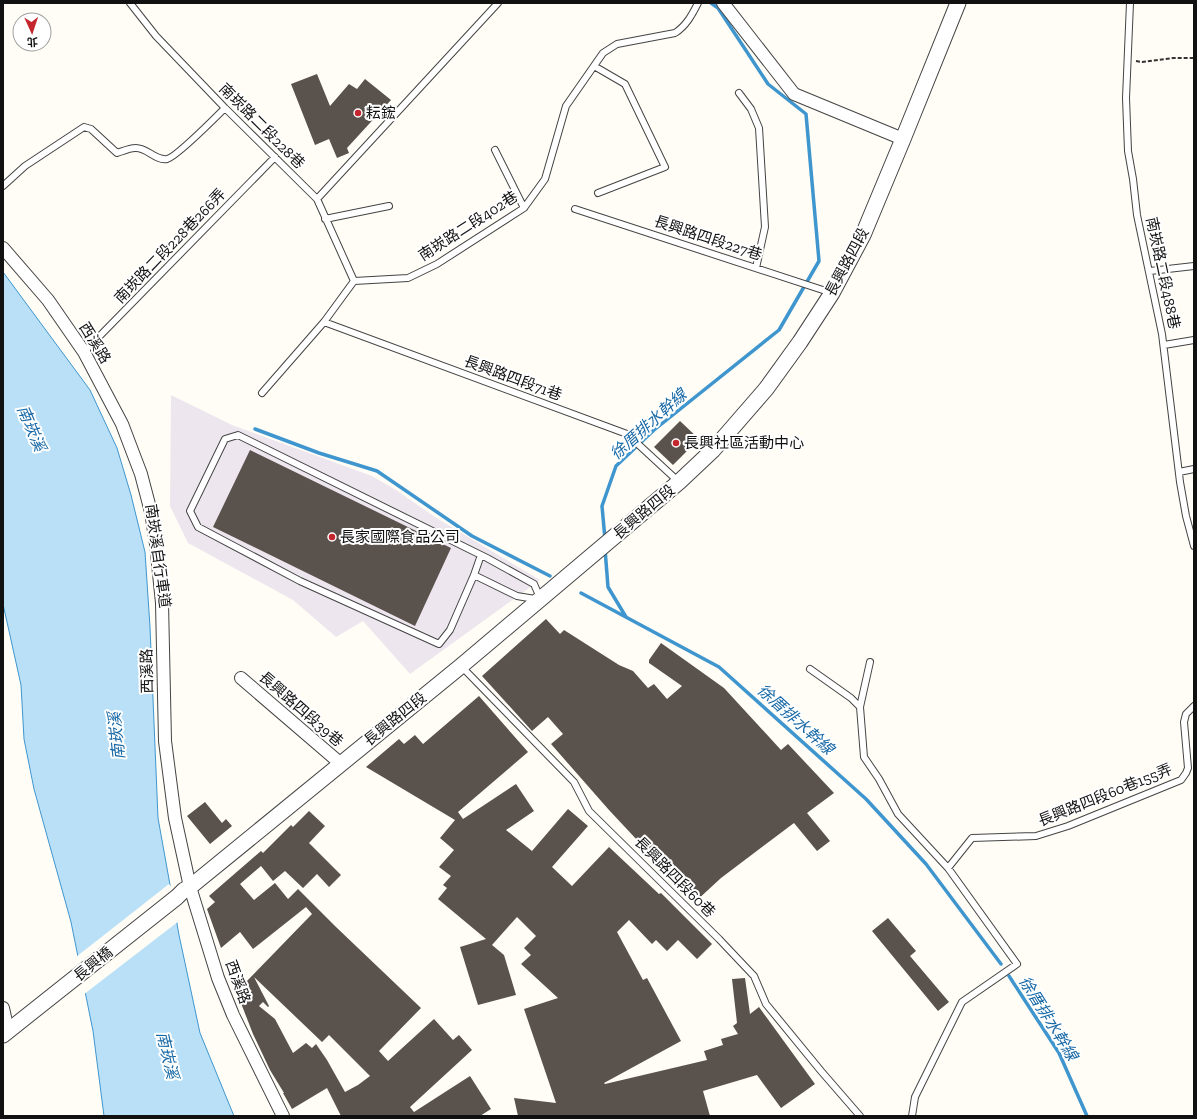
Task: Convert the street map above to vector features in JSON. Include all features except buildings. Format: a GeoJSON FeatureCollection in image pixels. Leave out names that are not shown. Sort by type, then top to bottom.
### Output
{"type":"FeatureCollection","features":[{"type":"Feature","properties":{"kind":"street"},"geometry":{"type":"LineString","coordinates":[[723,3],[794,94],[904,139]]}},
{"type":"Feature","properties":{"kind":"street","name":"長興路四段"},"geometry":{"type":"LineString","coordinates":[[177,897],[541,600],[679,482],[714,450],[766,389],[800,342],[832,293],[863,235],[904,139],[958,3]]}},
{"type":"Feature","properties":{"kind":"street","name":"西溪路"},"geometry":{"type":"LineString","coordinates":[[3,248],[48,300],[84,352],[122,424],[141,474],[156,544],[162,603],[165,741],[174,812],[190,887],[226,1001],[283,1116]]}},
{"type":"Feature","properties":{"kind":"street","name":"長興路四段39巷"},"geometry":{"type":"LineString","coordinates":[[241,678],[340,763]]}},
{"type":"Feature","properties":{"kind":"street","name":"長興橋"},"geometry":{"type":"LineString","coordinates":[[6,1033],[177,897]]}},
{"type":"Feature","properties":{"kind":"street"},"geometry":{"type":"LineString","coordinates":[[3,1008],[6,1033]]}},
{"type":"Feature","properties":{"kind":"lane","name":"南崁路二段228巷"},"geometry":{"type":"LineString","coordinates":[[130,3],[156,36],[317,199],[354,281]]}},
{"type":"Feature","properties":{"kind":"lane"},"geometry":{"type":"LineString","coordinates":[[317,199],[498,3]]}},
{"type":"Feature","properties":{"kind":"lane","name":"南崁路二段402巷"},"geometry":{"type":"LineString","coordinates":[[354,281],[408,278],[437,264],[524,208],[545,179],[566,106],[603,53],[617,44],[675,33],[682,29],[692,16],[698,3]]}},
{"type":"Feature","properties":{"kind":"lane","name":"南崁路二段488巷"},"geometry":{"type":"LineString","coordinates":[[1130,3],[1126,98],[1128,151],[1137,215],[1150,271],[1164,345],[1179,472],[1186,516],[1194,546]]}},
{"type":"Feature","properties":{"kind":"lane"},"geometry":{"type":"LineString","coordinates":[[594,66],[625,84],[665,167],[598,193]]}},
{"type":"Feature","properties":{"kind":"lane"},"geometry":{"type":"LineString","coordinates":[[739,93],[751,109],[759,128],[764,228],[756,268]]}},
{"type":"Feature","properties":{"kind":"lane"},"geometry":{"type":"LineString","coordinates":[[3,186],[25,166],[84,127],[91,129],[117,152],[136,148],[144,150],[157,158],[167,159],[178,152],[226,108]]}},
{"type":"Feature","properties":{"kind":"lane"},"geometry":{"type":"LineString","coordinates":[[495,150],[524,208]]}},
{"type":"Feature","properties":{"kind":"lane","name":"南崁路二段228巷266弄"},"geometry":{"type":"LineString","coordinates":[[84,352],[275,157]]}},
{"type":"Feature","properties":{"kind":"lane"},"geometry":{"type":"LineString","coordinates":[[326,219],[389,206]]}},
{"type":"Feature","properties":{"kind":"lane","name":"長興路四段227巷"},"geometry":{"type":"LineString","coordinates":[[575,209],[832,293]]}},
{"type":"Feature","properties":{"kind":"lane"},"geometry":{"type":"LineString","coordinates":[[1150,271],[1194,266]]}},
{"type":"Feature","properties":{"kind":"lane"},"geometry":{"type":"LineString","coordinates":[[262,393],[324,322],[354,281]]}},
{"type":"Feature","properties":{"kind":"lane","name":"長興路四段71巷"},"geometry":{"type":"LineString","coordinates":[[324,322],[627,434],[679,482]]}},
{"type":"Feature","properties":{"kind":"lane"},"geometry":{"type":"LineString","coordinates":[[1164,345],[1194,340]]}},
{"type":"Feature","properties":{"kind":"lane"},"geometry":{"type":"LineString","coordinates":[[481,555],[450,630],[439,644],[300,581],[198,527],[190,510],[225,439],[238,435],[481,555],[534,584],[541,600]]}},
{"type":"Feature","properties":{"kind":"lane"},"geometry":{"type":"LineString","coordinates":[[1179,472],[1194,469]]}},
{"type":"Feature","properties":{"kind":"lane"},"geometry":{"type":"LineString","coordinates":[[474,575],[517,596],[541,600]]}},
{"type":"Feature","properties":{"kind":"lane"},"geometry":{"type":"LineString","coordinates":[[870,662],[860,708],[864,757],[879,779],[898,814],[948,868],[1018,964],[962,1002],[915,1097],[912,1116]]}},
{"type":"Feature","properties":{"kind":"lane","name":"長興路四段60巷"},"geometry":{"type":"LineString","coordinates":[[461,666],[574,782],[589,811],[719,939],[754,976],[766,1004],[860,1116]]}},
{"type":"Feature","properties":{"kind":"lane"},"geometry":{"type":"LineString","coordinates":[[810,669],[851,698],[860,708]]}},
{"type":"Feature","properties":{"kind":"lane","name":"長興路四段60巷155弄"},"geometry":{"type":"LineString","coordinates":[[948,868],[972,838],[1036,836],[1068,826],[1181,780],[1188,768],[1184,722],[1186,714],[1194,706]]}},
{"type":"Feature","properties":{"kind":"path"},"geometry":{"type":"LineString","coordinates":[[1127,59],[1142,62],[1173,58],[1194,58]]}},
{"type":"Feature","properties":{"kind":"shaded area","name":"長家國際食品公司"},"geometry":{"type":"Polygon","coordinates":[[[171,395],[232,425],[372,476],[396,490],[438,519],[540,580],[410,674],[363,621],[336,637],[293,600],[188,543],[170,506],[171,395]]]}},
{"type":"Feature","properties":{"kind":"water","name":"南崁溪"},"geometry":{"type":"Polygon","coordinates":[[[3,272],[90,390],[117,448],[131,495],[145,552],[150,627],[158,818],[179,935],[200,1033],[234,1116],[104,1116],[93,1031],[71,922],[34,789],[24,739],[21,685],[3,604],[3,272]]]}},
{"type":"Feature","properties":{"kind":"pier"},"geometry":{"type":"Polygon","coordinates":[[[169,884],[173,889],[179,921],[83,995],[76,957],[169,884]]]}},
{"type":"Feature","properties":{"kind":"waterway","name":"徐厝排水幹線"},"geometry":{"type":"LineString","coordinates":[[605,539],[602,506],[616,466],[654,430],[779,330],[819,261],[806,114],[768,84],[718,8],[711,3]]}},
{"type":"Feature","properties":{"kind":"waterway"},"geometry":{"type":"LineString","coordinates":[[255,429],[319,453],[377,471],[472,536],[550,576]]}},
{"type":"Feature","properties":{"kind":"waterway","name":"徐厝排水幹線"},"geometry":{"type":"LineString","coordinates":[[605,549],[608,587],[626,617]]}},
{"type":"Feature","properties":{"kind":"waterway","name":"徐厝排水幹線"},"geometry":{"type":"LineString","coordinates":[[581,593],[719,667],[866,799],[926,864],[1001,964]]}},
{"type":"Feature","properties":{"kind":"waterway","name":"徐厝排水幹線"},"geometry":{"type":"LineString","coordinates":[[1009,976],[1059,1053],[1087,1116]]}},
{"type":"Feature","properties":{"kind":"place","name":"耘鋐"},"geometry":{"type":"Point","coordinates":[358,113]}},
{"type":"Feature","properties":{"kind":"place","name":"長興社區活動中心"},"geometry":{"type":"Point","coordinates":[676,443]}},
{"type":"Feature","properties":{"kind":"place","name":"長家國際食品公司"},"geometry":{"type":"Point","coordinates":[332,537]}}]}
